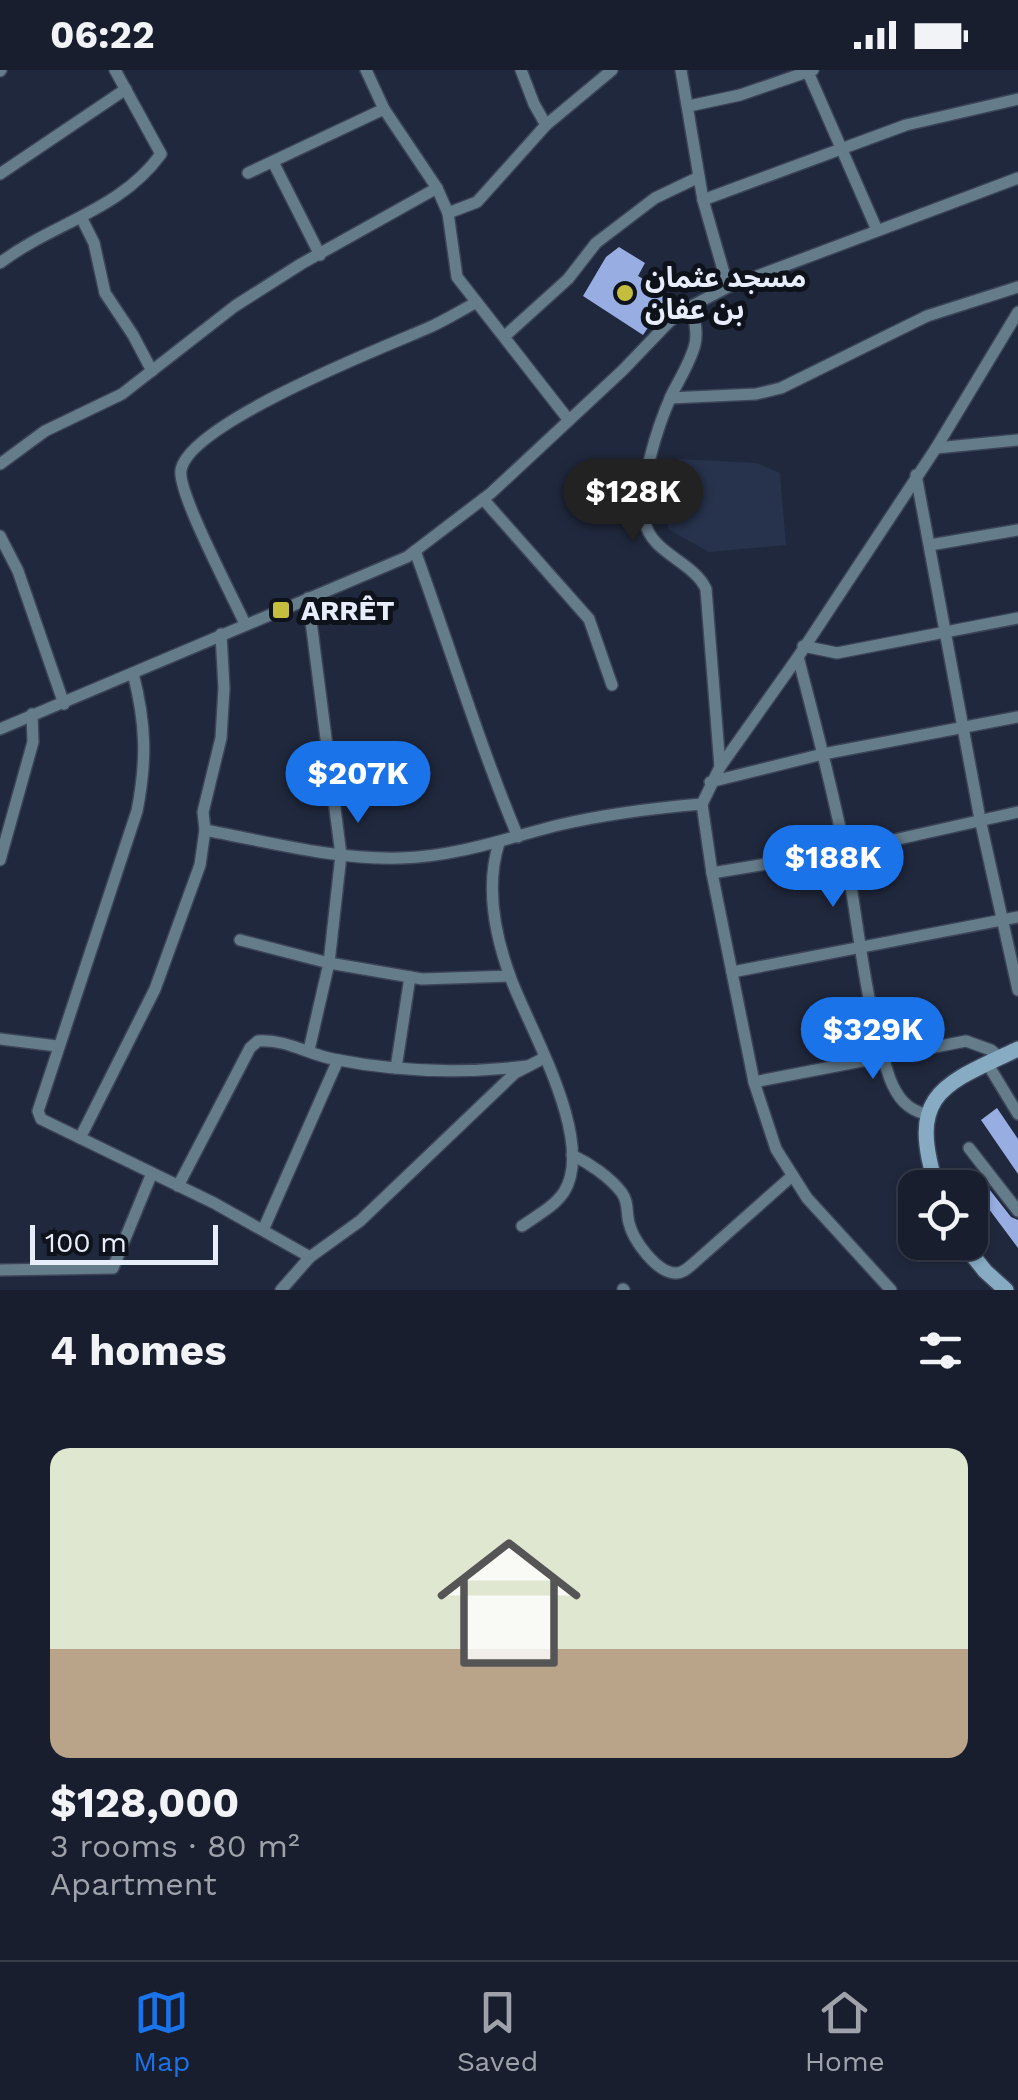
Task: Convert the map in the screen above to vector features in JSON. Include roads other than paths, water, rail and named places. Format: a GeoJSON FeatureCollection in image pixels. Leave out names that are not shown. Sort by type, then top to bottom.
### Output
{"type":"FeatureCollection","features":[{"type":"Feature","properties":{"kind":"main road"},"geometry":{"type":"LineString","coordinates":[[931,1170],[926,1114],[936,1094],[964,1074],[1018,1048]]}},
{"type":"Feature","properties":{"kind":"main road"},"geometry":{"type":"LineString","coordinates":[[976,1260],[1006,1290]]}},
{"type":"Feature","properties":{"kind":"street"},"geometry":{"type":"LineString","coordinates":[[0,263],[26,244],[102,207],[161,154],[115,70]]}},
{"type":"Feature","properties":{"kind":"street"},"geometry":{"type":"LineString","coordinates":[[366,70],[384,109],[437,188],[448,213],[457,277],[568,419]]}},
{"type":"Feature","properties":{"kind":"street"},"geometry":{"type":"LineString","coordinates":[[521,70],[546,125]]}},
{"type":"Feature","properties":{"kind":"street"},"geometry":{"type":"LineString","coordinates":[[448,213],[477,202],[546,125],[612,70]]}},
{"type":"Feature","properties":{"kind":"street"},"geometry":{"type":"LineString","coordinates":[[681,70],[703,200],[728,287]]}},
{"type":"Feature","properties":{"kind":"street"},"geometry":{"type":"LineString","coordinates":[[688,106],[740,95],[809,71],[876,230]]}},
{"type":"Feature","properties":{"kind":"street"},"geometry":{"type":"LineString","coordinates":[[0,174],[126,89]]}},
{"type":"Feature","properties":{"kind":"street"},"geometry":{"type":"LineString","coordinates":[[703,200],[930,118],[1018,99]]}},
{"type":"Feature","properties":{"kind":"street"},"geometry":{"type":"LineString","coordinates":[[248,174],[384,109]]}},
{"type":"Feature","properties":{"kind":"street"},"geometry":{"type":"LineString","coordinates":[[273,162],[320,255]]}},
{"type":"Feature","properties":{"kind":"street"},"geometry":{"type":"LineString","coordinates":[[504,336],[568,278],[596,243],[655,198],[699,177]]}},
{"type":"Feature","properties":{"kind":"street"},"geometry":{"type":"LineString","coordinates":[[0,729],[415,552],[483,500],[669,322],[692,306],[728,287],[1018,178]]}},
{"type":"Feature","properties":{"kind":"street"},"geometry":{"type":"LineString","coordinates":[[0,464],[45,431],[108,403],[235,306],[301,264],[437,188]]}},
{"type":"Feature","properties":{"kind":"street"},"geometry":{"type":"LineString","coordinates":[[82,219],[94,243],[105,293],[134,335],[152,371]]}},
{"type":"Feature","properties":{"kind":"street"},"geometry":{"type":"LineString","coordinates":[[670,398],[756,394],[781,388],[927,316],[1018,287]]}},
{"type":"Feature","properties":{"kind":"street"},"geometry":{"type":"LineString","coordinates":[[245,624],[180,474],[188,456],[201,442],[299,384],[475,303]]}},
{"type":"Feature","properties":{"kind":"street"},"geometry":{"type":"LineString","coordinates":[[692,306],[696,342],[670,398],[642,500],[645,526],[680,564],[696,574],[706,589],[720,767]]}},
{"type":"Feature","properties":{"kind":"street"},"geometry":{"type":"LineString","coordinates":[[891,1290],[808,1198],[776,1149],[754,1082],[702,804],[710,782],[936,448],[1018,312]]}},
{"type":"Feature","properties":{"kind":"street"},"geometry":{"type":"LineString","coordinates":[[936,448],[1018,440]]}},
{"type":"Feature","properties":{"kind":"street"},"geometry":{"type":"LineString","coordinates":[[916,475],[980,819],[1018,990]]}},
{"type":"Feature","properties":{"kind":"street"},"geometry":{"type":"LineString","coordinates":[[483,500],[588,619],[612,685]]}},
{"type":"Feature","properties":{"kind":"street"},"geometry":{"type":"LineString","coordinates":[[930,544],[1018,530]]}},
{"type":"Feature","properties":{"kind":"street"},"geometry":{"type":"LineString","coordinates":[[0,536],[18,571],[64,704]]}},
{"type":"Feature","properties":{"kind":"street"},"geometry":{"type":"LineString","coordinates":[[415,552],[448,642],[470,718],[518,838]]}},
{"type":"Feature","properties":{"kind":"street"},"geometry":{"type":"LineString","coordinates":[[308,598],[341,854],[329,963],[309,1050]]}},
{"type":"Feature","properties":{"kind":"street"},"geometry":{"type":"LineString","coordinates":[[800,652],[837,653],[1018,618]]}},
{"type":"Feature","properties":{"kind":"street"},"geometry":{"type":"LineString","coordinates":[[80,1138],[161,972],[200,865],[203,812],[221,738],[224,688],[220,634]]}},
{"type":"Feature","properties":{"kind":"street"},"geometry":{"type":"LineString","coordinates":[[800,652],[845,851],[884,1059],[891,1081],[908,1108],[926,1114]]}},
{"type":"Feature","properties":{"kind":"street"},"geometry":{"type":"LineString","coordinates":[[134,673],[146,741],[146,766],[137,811],[38,1111],[42,1119],[310,1257]]}},
{"type":"Feature","properties":{"kind":"street"},"geometry":{"type":"LineString","coordinates":[[0,860],[32,742],[32,714]]}},
{"type":"Feature","properties":{"kind":"street"},"geometry":{"type":"LineString","coordinates":[[710,782],[823,754],[1018,716]]}},
{"type":"Feature","properties":{"kind":"street"},"geometry":{"type":"LineString","coordinates":[[204,830],[341,854],[403,858],[500,843],[621,813],[702,804]]}},
{"type":"Feature","properties":{"kind":"street"},"geometry":{"type":"LineString","coordinates":[[712,873],[845,851],[1018,812]]}},
{"type":"Feature","properties":{"kind":"street"},"geometry":{"type":"LineString","coordinates":[[500,843],[492,866],[492,895],[510,976],[566,1118],[572,1155],[564,1192],[548,1209],[522,1226]]}},
{"type":"Feature","properties":{"kind":"street"},"geometry":{"type":"LineString","coordinates":[[732,972],[1018,917]]}},
{"type":"Feature","properties":{"kind":"street"},"geometry":{"type":"LineString","coordinates":[[240,940],[329,963],[410,977],[510,976]]}},
{"type":"Feature","properties":{"kind":"street"},"geometry":{"type":"LineString","coordinates":[[396,1068],[410,977]]}},
{"type":"Feature","properties":{"kind":"street"},"geometry":{"type":"LineString","coordinates":[[0,1039],[57,1046]]}},
{"type":"Feature","properties":{"kind":"street"},"geometry":{"type":"LineString","coordinates":[[178,1186],[250,1048],[258,1041],[271,1040],[338,1060],[396,1068],[449,1072],[528,1066]]}},
{"type":"Feature","properties":{"kind":"street"},"geometry":{"type":"LineString","coordinates":[[754,1082],[966,1041],[991,1050],[1018,1114]]}},
{"type":"Feature","properties":{"kind":"street"},"geometry":{"type":"LineString","coordinates":[[282,1290],[310,1257],[360,1221],[515,1073],[544,1058]]}},
{"type":"Feature","properties":{"kind":"street"},"geometry":{"type":"LineString","coordinates":[[263,1230],[338,1060]]}},
{"type":"Feature","properties":{"kind":"street"},"geometry":{"type":"LineString","coordinates":[[969,1148],[1018,1211]]}},
{"type":"Feature","properties":{"kind":"street"},"geometry":{"type":"LineString","coordinates":[[572,1155],[619,1189],[626,1200],[636,1240],[661,1267],[678,1273],[792,1176]]}},
{"type":"Feature","properties":{"kind":"street"},"geometry":{"type":"LineString","coordinates":[[0,1270],[113,1268],[152,1173]]}},
{"type":"Feature","properties":{"kind":"place","name":"مسجد عثمان بن عفان"},"geometry":{"type":"Point","coordinates":[625,293]}},
{"type":"Feature","properties":{"kind":"place","name":"ARRÊT"},"geometry":{"type":"Point","coordinates":[281,610]}}]}
